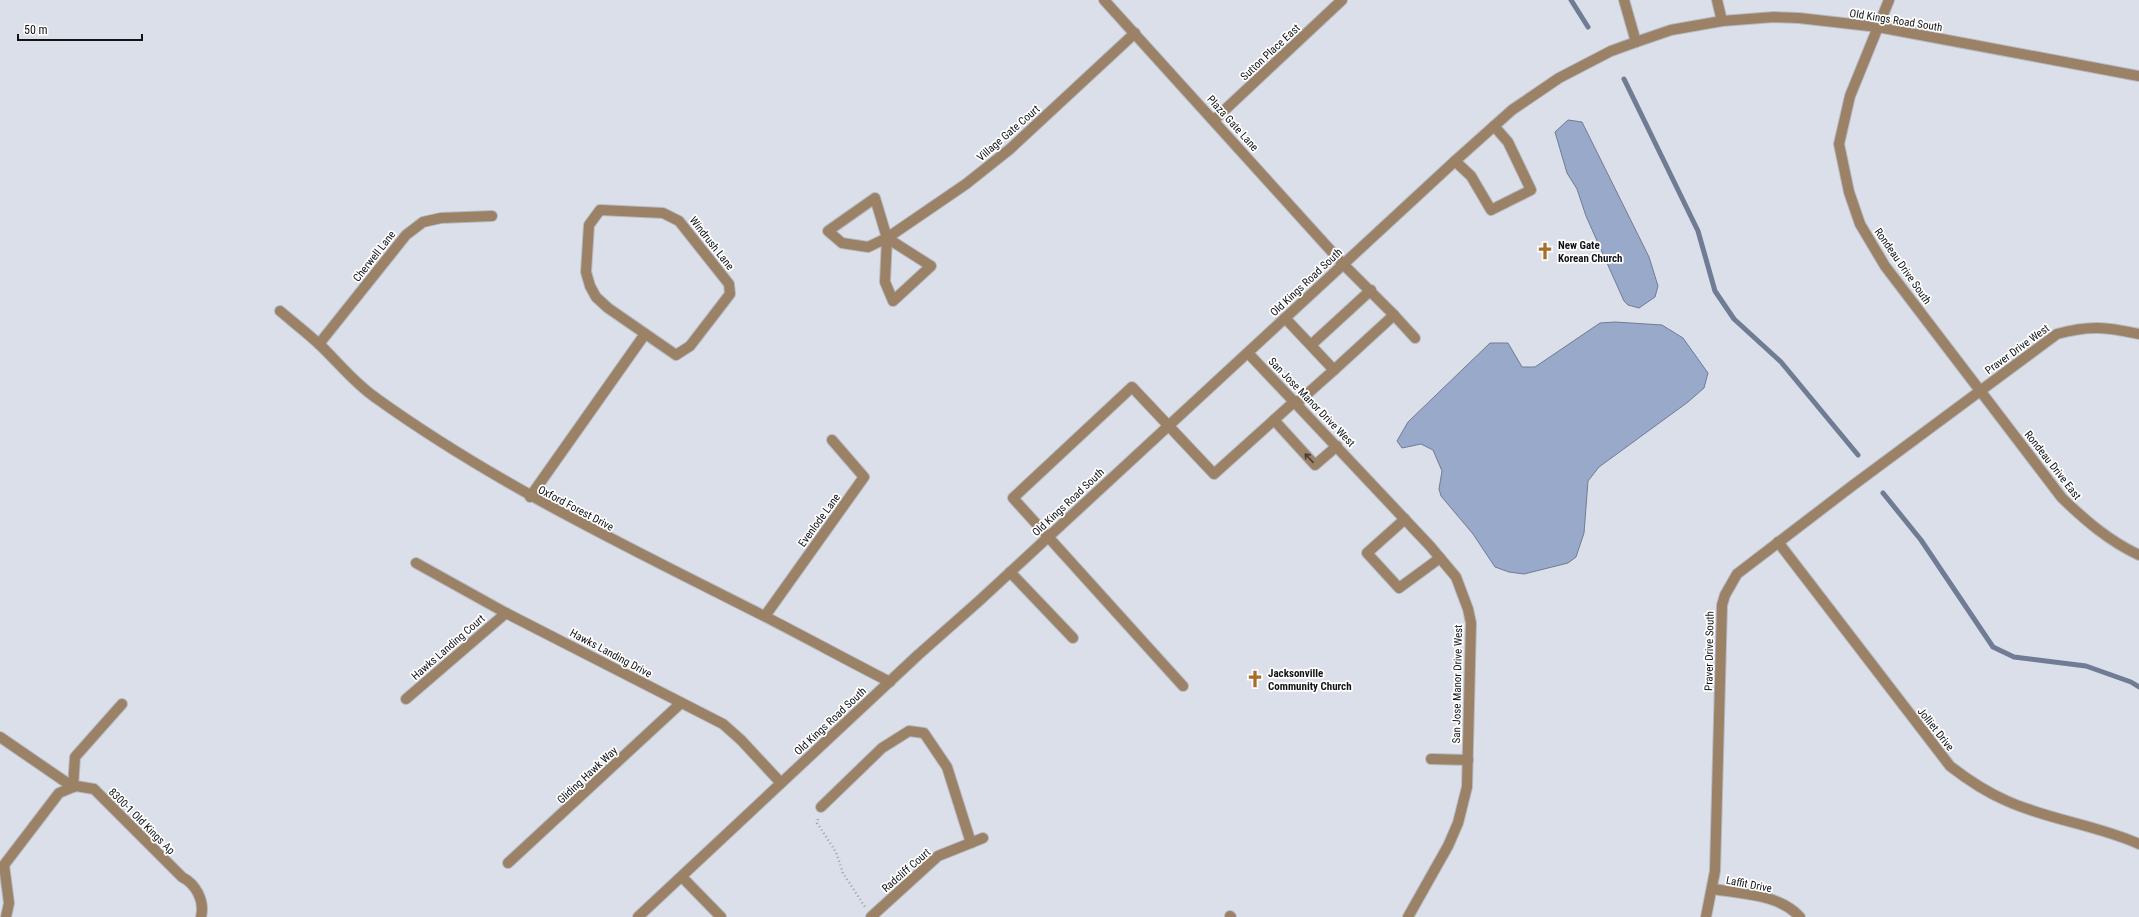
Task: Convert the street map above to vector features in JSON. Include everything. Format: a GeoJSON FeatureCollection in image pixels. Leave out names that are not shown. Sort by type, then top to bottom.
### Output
{"type":"FeatureCollection","features":[{"type":"Feature","properties":{"kind":"street","name":"Plaza Gate Lane"},"geometry":{"type":"LineString","coordinates":[[1104,0],[1343,264],[1371,290],[1415,338]]}},
{"type":"Feature","properties":{"kind":"street","name":"Sutton Place East"},"geometry":{"type":"LineString","coordinates":[[1214,120],[1342,0]]}},
{"type":"Feature","properties":{"kind":"street"},"geometry":{"type":"LineString","coordinates":[[1624,0],[1636,42]]}},
{"type":"Feature","properties":{"kind":"street"},"geometry":{"type":"LineString","coordinates":[[1717,0],[1722,21]]}},
{"type":"Feature","properties":{"kind":"street","name":"Rondeau Drive South"},"geometry":{"type":"LineString","coordinates":[[1889,0],[1850,96],[1839,144],[1849,192],[1860,224],[1886,266],[1980,390]]}},
{"type":"Feature","properties":{"kind":"street","name":"Old Kings Road South"},"geometry":{"type":"LineString","coordinates":[[638,917],[890,682],[1455,161],[1512,110],[1559,78],[1611,51],[1671,30],[1722,21],[1786,17],[1878,27],[2139,76]]}},
{"type":"Feature","properties":{"kind":"street","name":"Village Gate Court"},"geometry":{"type":"LineString","coordinates":[[887,238],[875,198],[828,231],[842,243],[868,247],[887,238],[966,184],[1010,149],[1135,33]]}},
{"type":"Feature","properties":{"kind":"street"},"geometry":{"type":"LineString","coordinates":[[1455,161],[1471,176],[1491,210],[1531,190],[1508,142],[1494,126]]}},
{"type":"Feature","properties":{"kind":"street","name":"Windrush Lane"},"geometry":{"type":"LineString","coordinates":[[600,210],[663,213],[679,220],[729,284],[730,294],[690,346],[676,355],[646,334],[608,308],[596,297],[590,286],[586,272],[589,225],[600,210]]}},
{"type":"Feature","properties":{"kind":"street","name":"Cherwell Lane"},"geometry":{"type":"LineString","coordinates":[[319,344],[406,235],[423,222],[441,218],[492,216]]}},
{"type":"Feature","properties":{"kind":"street"},"geometry":{"type":"LineString","coordinates":[[887,238],[931,266],[893,301],[885,282],[887,238]]}},
{"type":"Feature","properties":{"kind":"street"},"geometry":{"type":"LineString","coordinates":[[1311,345],[1371,290]]}},
{"type":"Feature","properties":{"kind":"street","name":"Oxford Forest Drive"},"geometry":{"type":"LineString","coordinates":[[280,311],[319,344],[351,378],[373,397],[421,430],[530,497],[592,530],[765,616],[890,682]]}},
{"type":"Feature","properties":{"kind":"street"},"geometry":{"type":"LineString","coordinates":[[1183,686],[1062,555],[1048,537],[1012,498],[1132,387],[1214,474],[1274,420],[1334,370],[1394,315]]}},
{"type":"Feature","properties":{"kind":"street"},"geometry":{"type":"LineString","coordinates":[[1286,318],[1334,370]]}},
{"type":"Feature","properties":{"kind":"street","name":"Praver Drive West"},"geometry":{"type":"LineString","coordinates":[[1980,390],[2057,334],[2080,328],[2103,327],[2139,334]]}},
{"type":"Feature","properties":{"kind":"street"},"geometry":{"type":"LineString","coordinates":[[530,497],[646,334]]}},
{"type":"Feature","properties":{"kind":"street","name":"San Jose Manor Drive West"},"geometry":{"type":"LineString","coordinates":[[1248,353],[1406,519],[1440,558],[1459,583],[1468,609],[1471,623],[1467,787],[1458,823],[1448,846],[1408,917]]}},
{"type":"Feature","properties":{"kind":"street","name":"Praver Drive South"},"geometry":{"type":"LineString","coordinates":[[1706,917],[1713,889],[1722,605],[1737,574],[1980,390]]}},
{"type":"Feature","properties":{"kind":"street","name":"Rondeau Drive East"},"geometry":{"type":"LineString","coordinates":[[1980,390],[2062,498],[2087,522],[2119,545],[2139,555]]}},
{"type":"Feature","properties":{"kind":"street"},"geometry":{"type":"LineString","coordinates":[[1274,420],[1315,465],[1337,446]]}},
{"type":"Feature","properties":{"kind":"street","name":"Evenlode Lane"},"geometry":{"type":"LineString","coordinates":[[765,616],[864,477],[832,440]]}},
{"type":"Feature","properties":{"kind":"street"},"geometry":{"type":"LineString","coordinates":[[1406,519],[1367,553],[1399,588],[1440,558]]}},
{"type":"Feature","properties":{"kind":"street","name":"Jolliet Drive"},"geometry":{"type":"LineString","coordinates":[[1778,542],[1950,766],[1979,787],[2008,802],[2108,832],[2139,844]]}},
{"type":"Feature","properties":{"kind":"street","name":"Hawks Landing Drive"},"geometry":{"type":"LineString","coordinates":[[416,563],[506,613],[582,650],[723,724],[741,740],[781,783]]}},
{"type":"Feature","properties":{"kind":"street"},"geometry":{"type":"LineString","coordinates":[[1010,572],[1073,638]]}},
{"type":"Feature","properties":{"kind":"street","name":"Hawks Landing Court"},"geometry":{"type":"LineString","coordinates":[[406,699],[506,613]]}},
{"type":"Feature","properties":{"kind":"street","name":"Gliding Hawk Way"},"geometry":{"type":"LineString","coordinates":[[508,863],[681,703]]}},
{"type":"Feature","properties":{"kind":"street"},"geometry":{"type":"LineString","coordinates":[[73,787],[75,757],[122,704]]}},
{"type":"Feature","properties":{"kind":"street"},"geometry":{"type":"LineString","coordinates":[[821,807],[882,748],[909,731],[924,733],[947,767],[971,843]]}},
{"type":"Feature","properties":{"kind":"street"},"geometry":{"type":"LineString","coordinates":[[0,737],[73,787]]}},
{"type":"Feature","properties":{"kind":"street"},"geometry":{"type":"LineString","coordinates":[[1431,759],[1468,760]]}},
{"type":"Feature","properties":{"kind":"street"},"geometry":{"type":"LineString","coordinates":[[6,917],[8,903],[4,865],[59,793],[73,787]]}},
{"type":"Feature","properties":{"kind":"street","name":"8300-1 Old Kings Ap"},"geometry":{"type":"LineString","coordinates":[[73,787],[94,789],[182,877],[190,881],[198,891],[203,911],[201,917]]}},
{"type":"Feature","properties":{"kind":"street","name":"Radcliff Court"},"geometry":{"type":"LineString","coordinates":[[871,917],[938,856],[983,838]]}},
{"type":"Feature","properties":{"kind":"street"},"geometry":{"type":"LineString","coordinates":[[682,877],[721,917]]}},
{"type":"Feature","properties":{"kind":"street","name":"Laffit Drive"},"geometry":{"type":"LineString","coordinates":[[1713,889],[1769,898],[1788,907],[1800,917]]}},
{"type":"Feature","properties":{"kind":"path"},"geometry":{"type":"LineString","coordinates":[[821,807],[817,823],[836,852],[844,874],[871,917]]}},
{"type":"Feature","properties":{"kind":"water"},"geometry":{"type":"Polygon","coordinates":[[[1568,120],[1582,122],[1649,257],[1658,286],[1655,297],[1639,308],[1628,305],[1624,301],[1586,216],[1577,189],[1567,173],[1555,132],[1568,120]]]}},
{"type":"Feature","properties":{"kind":"water"},"geometry":{"type":"Polygon","coordinates":[[[1615,322],[1662,325],[1683,338],[1708,373],[1704,388],[1688,402],[1599,467],[1588,481],[1584,533],[1576,557],[1568,563],[1524,574],[1509,572],[1495,567],[1473,534],[1441,496],[1439,489],[1442,471],[1433,450],[1421,444],[1402,448],[1397,441],[1408,422],[1490,343],[1508,343],[1522,367],[1535,367],[1600,323],[1615,322]]]}},
{"type":"Feature","properties":{"kind":"waterway"},"geometry":{"type":"LineString","coordinates":[[1571,0],[1588,27]]}},
{"type":"Feature","properties":{"kind":"waterway"},"geometry":{"type":"LineString","coordinates":[[1624,79],[1698,231],[1715,291],[1734,319],[1781,362],[1858,455]]}},
{"type":"Feature","properties":{"kind":"waterway"},"geometry":{"type":"LineString","coordinates":[[1883,493],[1921,540],[1993,647],[2014,657],[2086,666],[2131,682],[2139,687]]}},
{"type":"Feature","properties":{"kind":"place","name":"New Gate Korean Church"},"geometry":{"type":"Point","coordinates":[1545,251]}},
{"type":"Feature","properties":{"kind":"place","name":"Jacksonville Community Church"},"geometry":{"type":"Point","coordinates":[1255,679]}}]}
